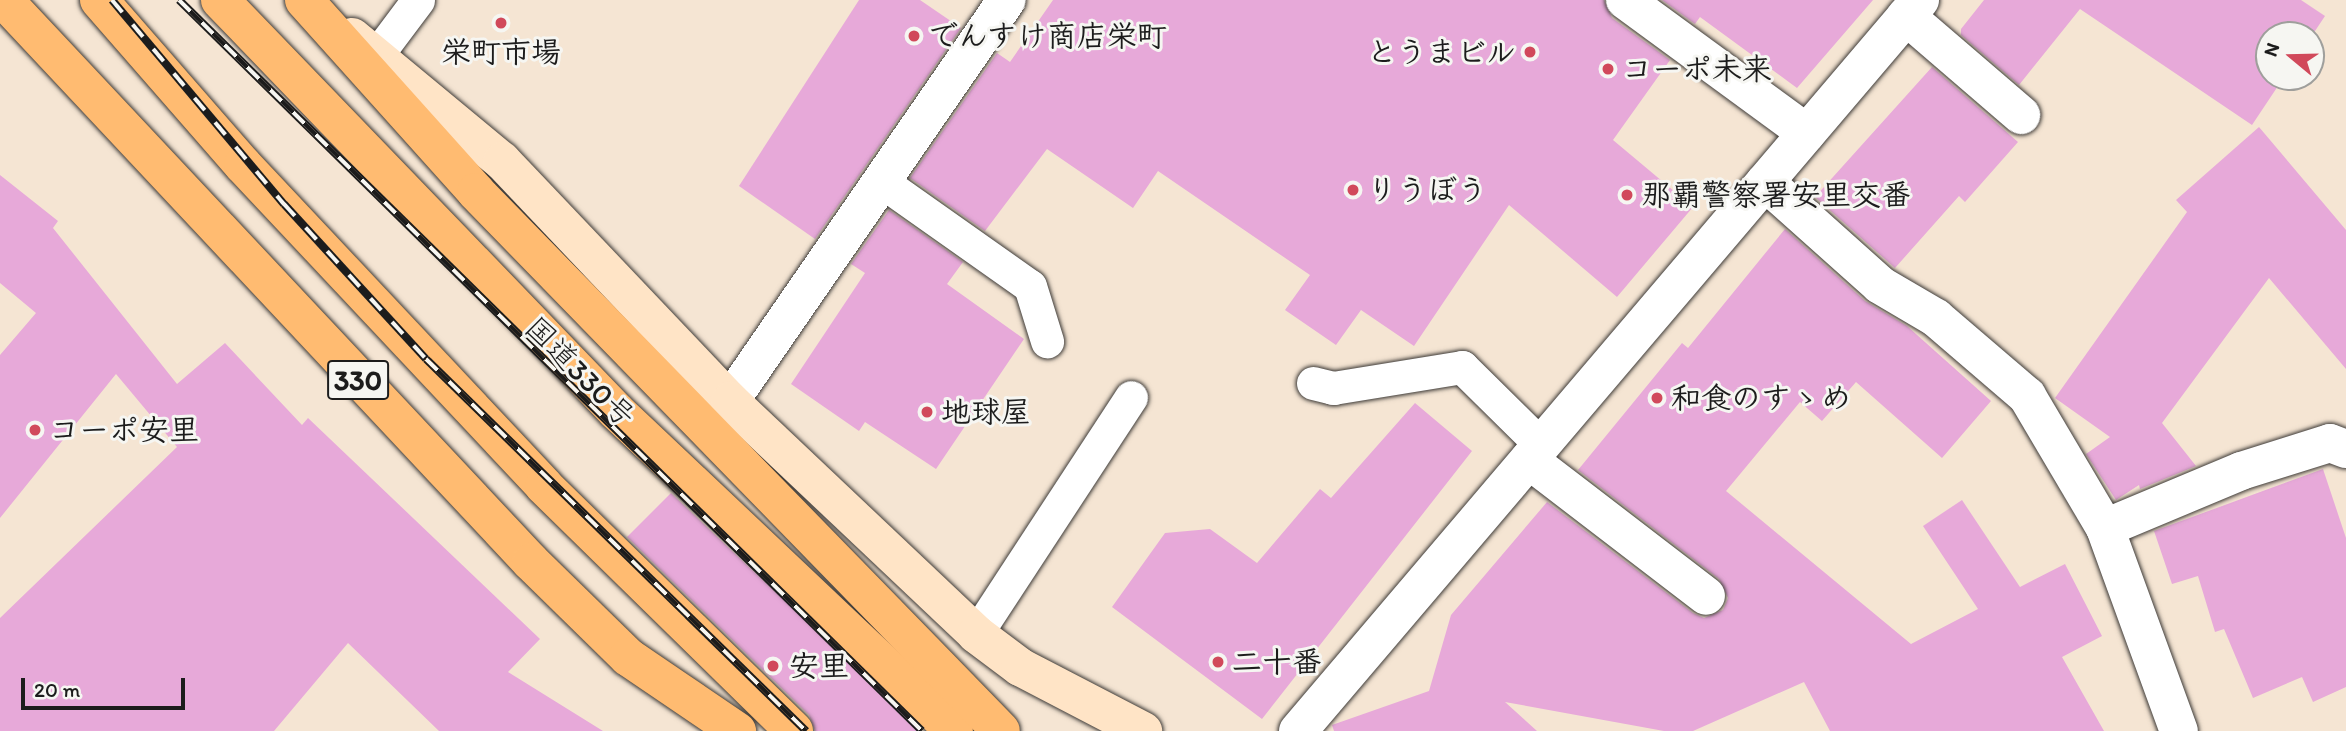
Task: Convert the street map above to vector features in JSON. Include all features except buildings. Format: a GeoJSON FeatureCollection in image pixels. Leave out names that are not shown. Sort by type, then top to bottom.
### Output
{"type":"FeatureCollection","features":[{"type":"Feature","properties":{"kind":"highway","name":"330"},"geometry":{"type":"LineString","coordinates":[[4,0],[540,572],[628,657],[737,731]]}},
{"type":"Feature","properties":{"kind":"highway","name":"330"},"geometry":{"type":"LineString","coordinates":[[99,0],[210,128],[544,486],[794,731]]}},
{"type":"Feature","properties":{"kind":"highway","name":"国道330号"},"geometry":{"type":"LineString","coordinates":[[220,0],[616,411],[954,731]]}},
{"type":"Feature","properties":{"kind":"highway"},"geometry":{"type":"LineString","coordinates":[[306,0],[476,192],[1001,731]]}},
{"type":"Feature","properties":{"kind":"main road"},"geometry":{"type":"LineString","coordinates":[[306,0],[502,161],[730,401],[976,634],[1055,688],[1143,731]]}},
{"type":"Feature","properties":{"kind":"street"},"geometry":{"type":"LineString","coordinates":[[730,401],[1007,0]]}},
{"type":"Feature","properties":{"kind":"street"},"geometry":{"type":"LineString","coordinates":[[1625,0],[1722,80],[1807,133]]}},
{"type":"Feature","properties":{"kind":"street"},"geometry":{"type":"LineString","coordinates":[[1298,731],[1913,8],[2021,115]]}},
{"type":"Feature","properties":{"kind":"street"},"geometry":{"type":"LineString","coordinates":[[1765,182],[1880,285],[1936,318],[2027,396],[2105,528],[2179,731]]}},
{"type":"Feature","properties":{"kind":"street"},"geometry":{"type":"LineString","coordinates":[[2105,528],[2241,471],[2330,443],[2346,449]]}},
{"type":"Feature","properties":{"kind":"street"},"geometry":{"type":"LineString","coordinates":[[1535,452],[1706,596]]}},
{"type":"Feature","properties":{"kind":"lane"},"geometry":{"type":"LineString","coordinates":[[376,57],[418,0]]}},
{"type":"Feature","properties":{"kind":"lane"},"geometry":{"type":"LineString","coordinates":[[881,181],[1030,286],[1047,341]]}},
{"type":"Feature","properties":{"kind":"lane"},"geometry":{"type":"LineString","coordinates":[[1313,383],[1333,388],[1462,367],[1535,452]]}},
{"type":"Feature","properties":{"kind":"lane"},"geometry":{"type":"LineString","coordinates":[[976,634],[1131,397]]}},
{"type":"Feature","properties":{"kind":"railway"},"geometry":{"type":"LineString","coordinates":[[112,0],[284,204],[426,359],[806,731]]}},
{"type":"Feature","properties":{"kind":"railway"},"geometry":{"type":"LineString","coordinates":[[179,0],[922,731]]}},
{"type":"Feature","properties":{"kind":"place","name":"栄町市場"},"geometry":{"type":"Point","coordinates":[501,23]}},
{"type":"Feature","properties":{"kind":"place","name":"でんすけ商店栄町"},"geometry":{"type":"Point","coordinates":[914,36]}},
{"type":"Feature","properties":{"kind":"place","name":"とうまビル"},"geometry":{"type":"Point","coordinates":[1530,52]}},
{"type":"Feature","properties":{"kind":"place","name":"コーポ未来"},"geometry":{"type":"Point","coordinates":[1608,69]}},
{"type":"Feature","properties":{"kind":"place","name":"りうぼう"},"geometry":{"type":"Point","coordinates":[1353,190]}},
{"type":"Feature","properties":{"kind":"place","name":"那覇警察署安里交番"},"geometry":{"type":"Point","coordinates":[1627,195]}},
{"type":"Feature","properties":{"kind":"place","name":"和食のすゝめ"},"geometry":{"type":"Point","coordinates":[1657,398]}},
{"type":"Feature","properties":{"kind":"place","name":"地球屋"},"geometry":{"type":"Point","coordinates":[927,412]}},
{"type":"Feature","properties":{"kind":"place","name":"コーポ安里"},"geometry":{"type":"Point","coordinates":[35,430]}},
{"type":"Feature","properties":{"kind":"place","name":"二十番"},"geometry":{"type":"Point","coordinates":[1218,662]}},
{"type":"Feature","properties":{"kind":"place","name":"安里"},"geometry":{"type":"Point","coordinates":[773,666]}}]}
